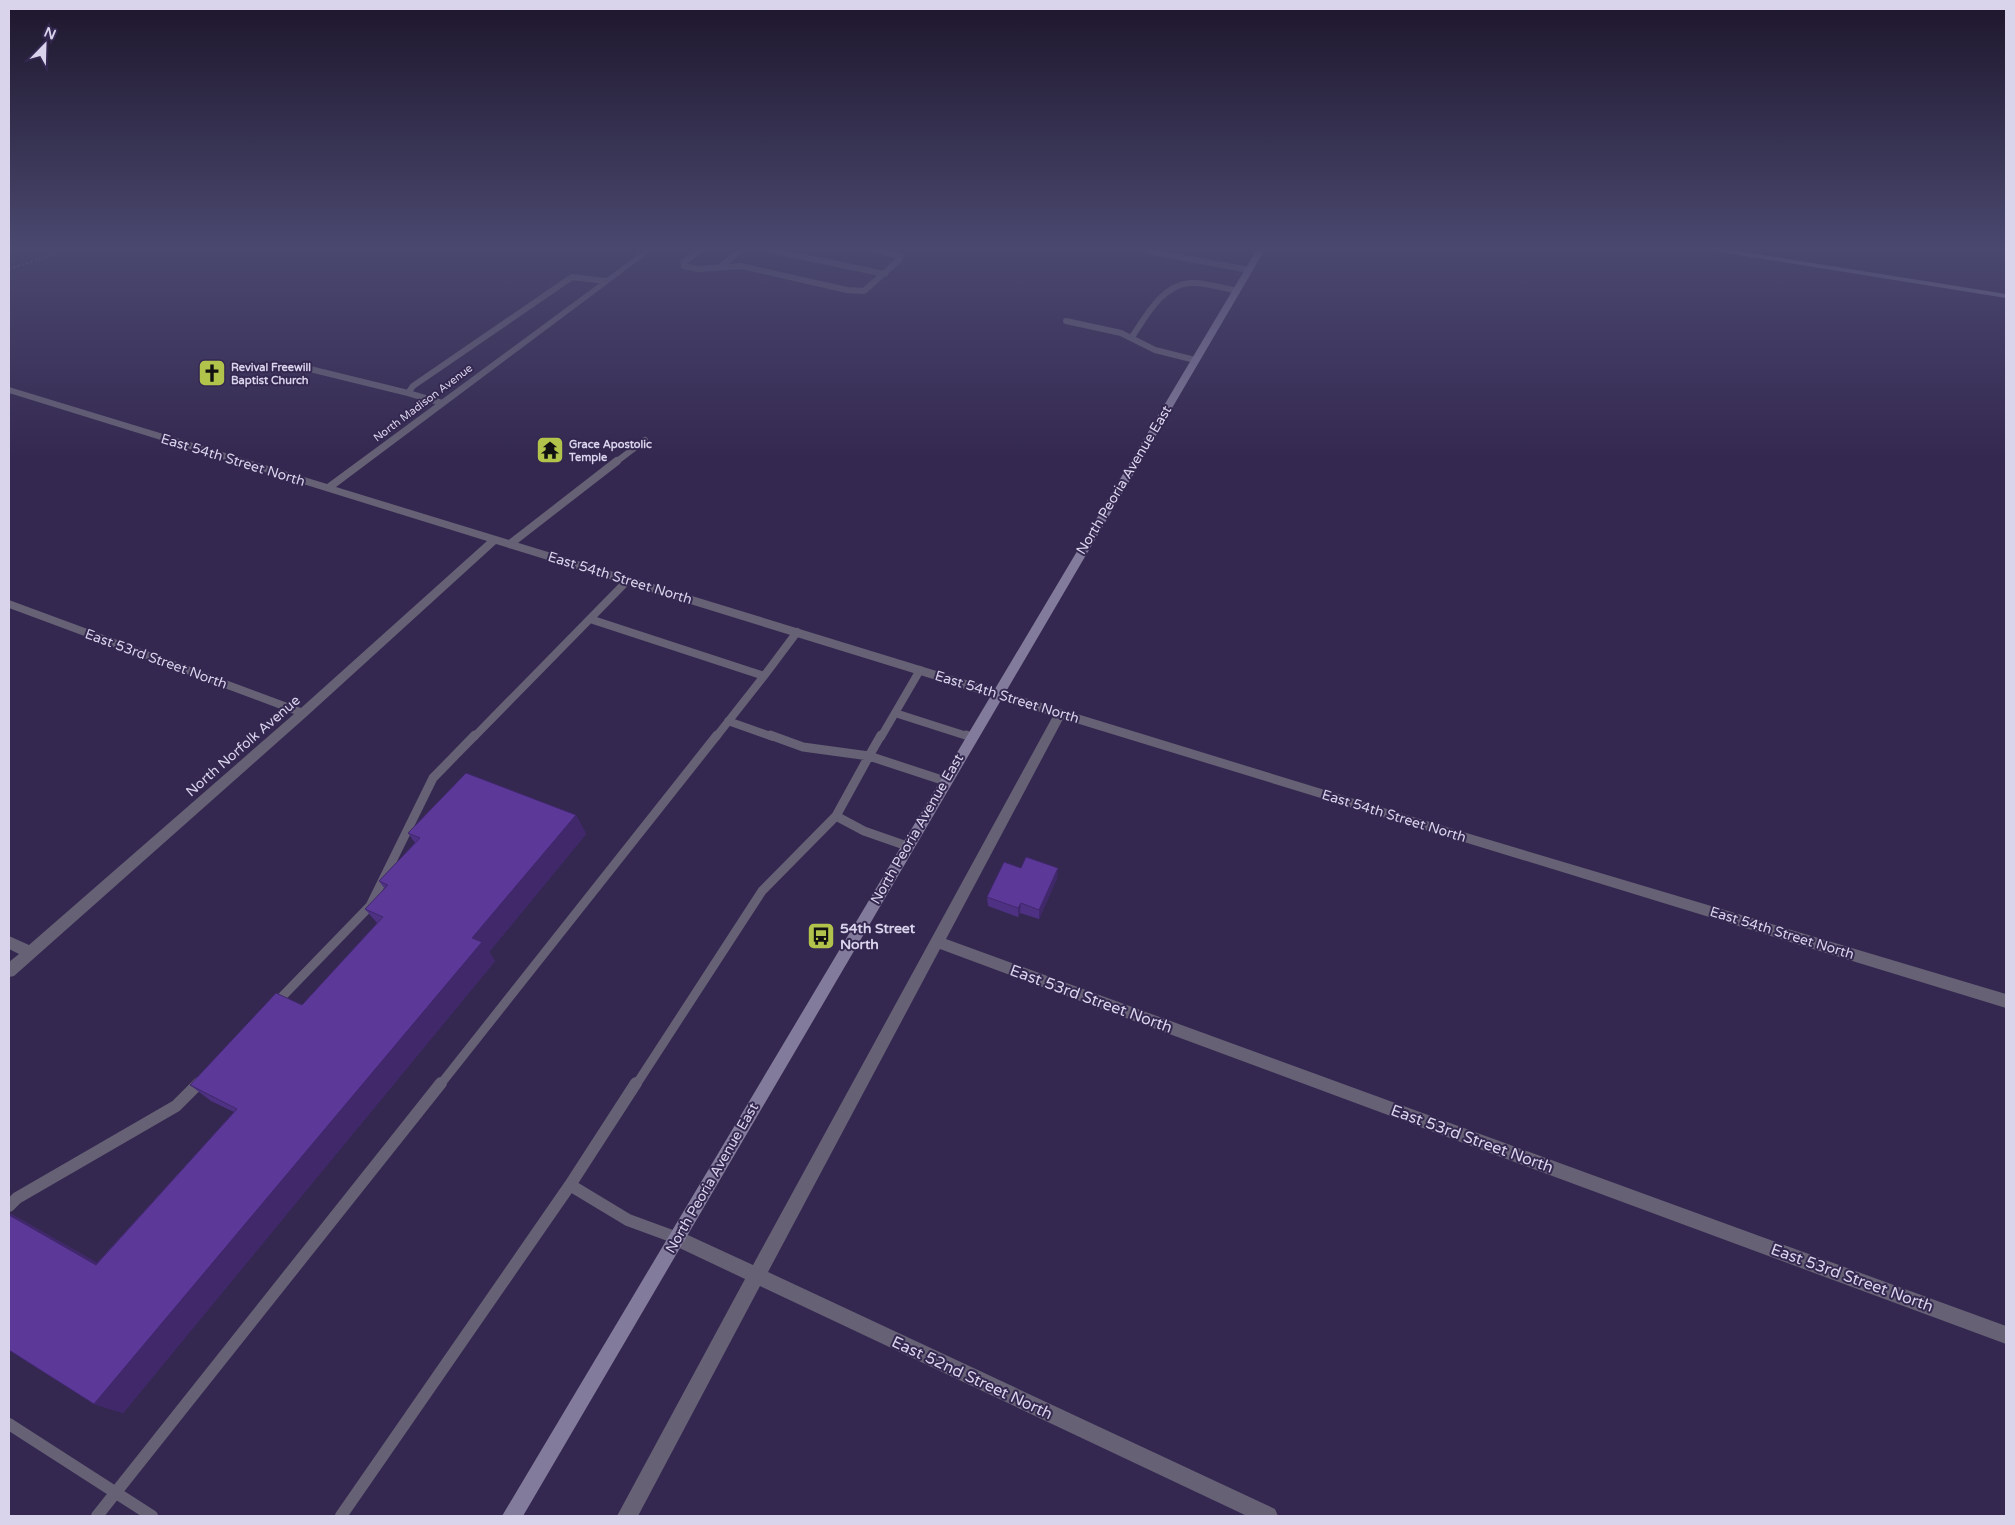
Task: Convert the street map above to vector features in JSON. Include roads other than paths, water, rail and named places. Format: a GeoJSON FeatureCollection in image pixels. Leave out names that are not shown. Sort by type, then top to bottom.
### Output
{"type":"FeatureCollection","features":[{"type":"Feature","properties":{"kind":"main road","name":"North Peoria Avenue East"},"geometry":{"type":"LineString","coordinates":[[512,1516],[971,737],[1221,317]]}},
{"type":"Feature","properties":{"kind":"street","name":"North Madison Avenue"},"geometry":{"type":"LineString","coordinates":[[327,489],[557,317]]}},
{"type":"Feature","properties":{"kind":"street","name":"East 54th Street North"},"geometry":{"type":"LineString","coordinates":[[9,390],[997,694],[2006,1001]]}},
{"type":"Feature","properties":{"kind":"street","name":"North Norfolk Avenue"},"geometry":{"type":"LineString","coordinates":[[9,971],[303,713],[494,540]]}},
{"type":"Feature","properties":{"kind":"street","name":"East 53rd Street North"},"geometry":{"type":"LineString","coordinates":[[9,604],[303,713]]}},
{"type":"Feature","properties":{"kind":"street"},"geometry":{"type":"LineString","coordinates":[[628,1516],[1060,713]]}},
{"type":"Feature","properties":{"kind":"street"},"geometry":{"type":"LineString","coordinates":[[9,942],[29,952]]}},
{"type":"Feature","properties":{"kind":"street","name":"East 53rd Street North"},"geometry":{"type":"LineString","coordinates":[[937,942],[2006,1335]]}},
{"type":"Feature","properties":{"kind":"street","name":"East 52nd Street North"},"geometry":{"type":"LineString","coordinates":[[677,1238],[1268,1516]]}},
{"type":"Feature","properties":{"kind":"lane"},"geometry":{"type":"LineString","coordinates":[[408,393],[413,386],[513,317]]}},
{"type":"Feature","properties":{"kind":"lane"},"geometry":{"type":"LineString","coordinates":[[1132,337],[1145,317]]}},
{"type":"Feature","properties":{"kind":"lane"},"geometry":{"type":"LineString","coordinates":[[1066,321],[1132,337],[1154,350],[1195,360]]}},
{"type":"Feature","properties":{"kind":"lane"},"geometry":{"type":"LineString","coordinates":[[310,369],[442,403]]}},
{"type":"Feature","properties":{"kind":"lane"},"geometry":{"type":"LineString","coordinates":[[510,544],[645,440]]}},
{"type":"Feature","properties":{"kind":"lane"},"geometry":{"type":"LineString","coordinates":[[266,1013],[370,906],[433,778],[628,580]]}},
{"type":"Feature","properties":{"kind":"lane"},"geometry":{"type":"LineString","coordinates":[[590,619],[764,676]]}},
{"type":"Feature","properties":{"kind":"lane"},"geometry":{"type":"LineString","coordinates":[[97,1516],[797,632]]}},
{"type":"Feature","properties":{"kind":"lane"},"geometry":{"type":"LineString","coordinates":[[341,1516],[570,1185],[762,891],[836,816],[868,756],[920,670]]}},
{"type":"Feature","properties":{"kind":"lane"},"geometry":{"type":"LineString","coordinates":[[895,713],[971,737]]}},
{"type":"Feature","properties":{"kind":"lane"},"geometry":{"type":"LineString","coordinates":[[728,721],[803,748],[868,756],[946,781]]}},
{"type":"Feature","properties":{"kind":"lane"},"geometry":{"type":"LineString","coordinates":[[836,816],[864,830],[907,846]]}},
{"type":"Feature","properties":{"kind":"lane"},"geometry":{"type":"LineString","coordinates":[[9,1206],[17,1198],[176,1106],[211,1070]]}},
{"type":"Feature","properties":{"kind":"lane"},"geometry":{"type":"LineString","coordinates":[[570,1185],[628,1220],[677,1238]]}},
{"type":"Feature","properties":{"kind":"lane"},"geometry":{"type":"LineString","coordinates":[[9,1424],[152,1516]]}},
{"type":"Feature","properties":{"kind":"place","name":"Revival Freewill Baptist Church"},"geometry":{"type":"Point","coordinates":[212,373]}},
{"type":"Feature","properties":{"kind":"place","name":"Grace Apostolic Temple"},"geometry":{"type":"Point","coordinates":[550,450]}},
{"type":"Feature","properties":{"kind":"place","name":"54th Street North"},"geometry":{"type":"Point","coordinates":[821,936]}}]}
